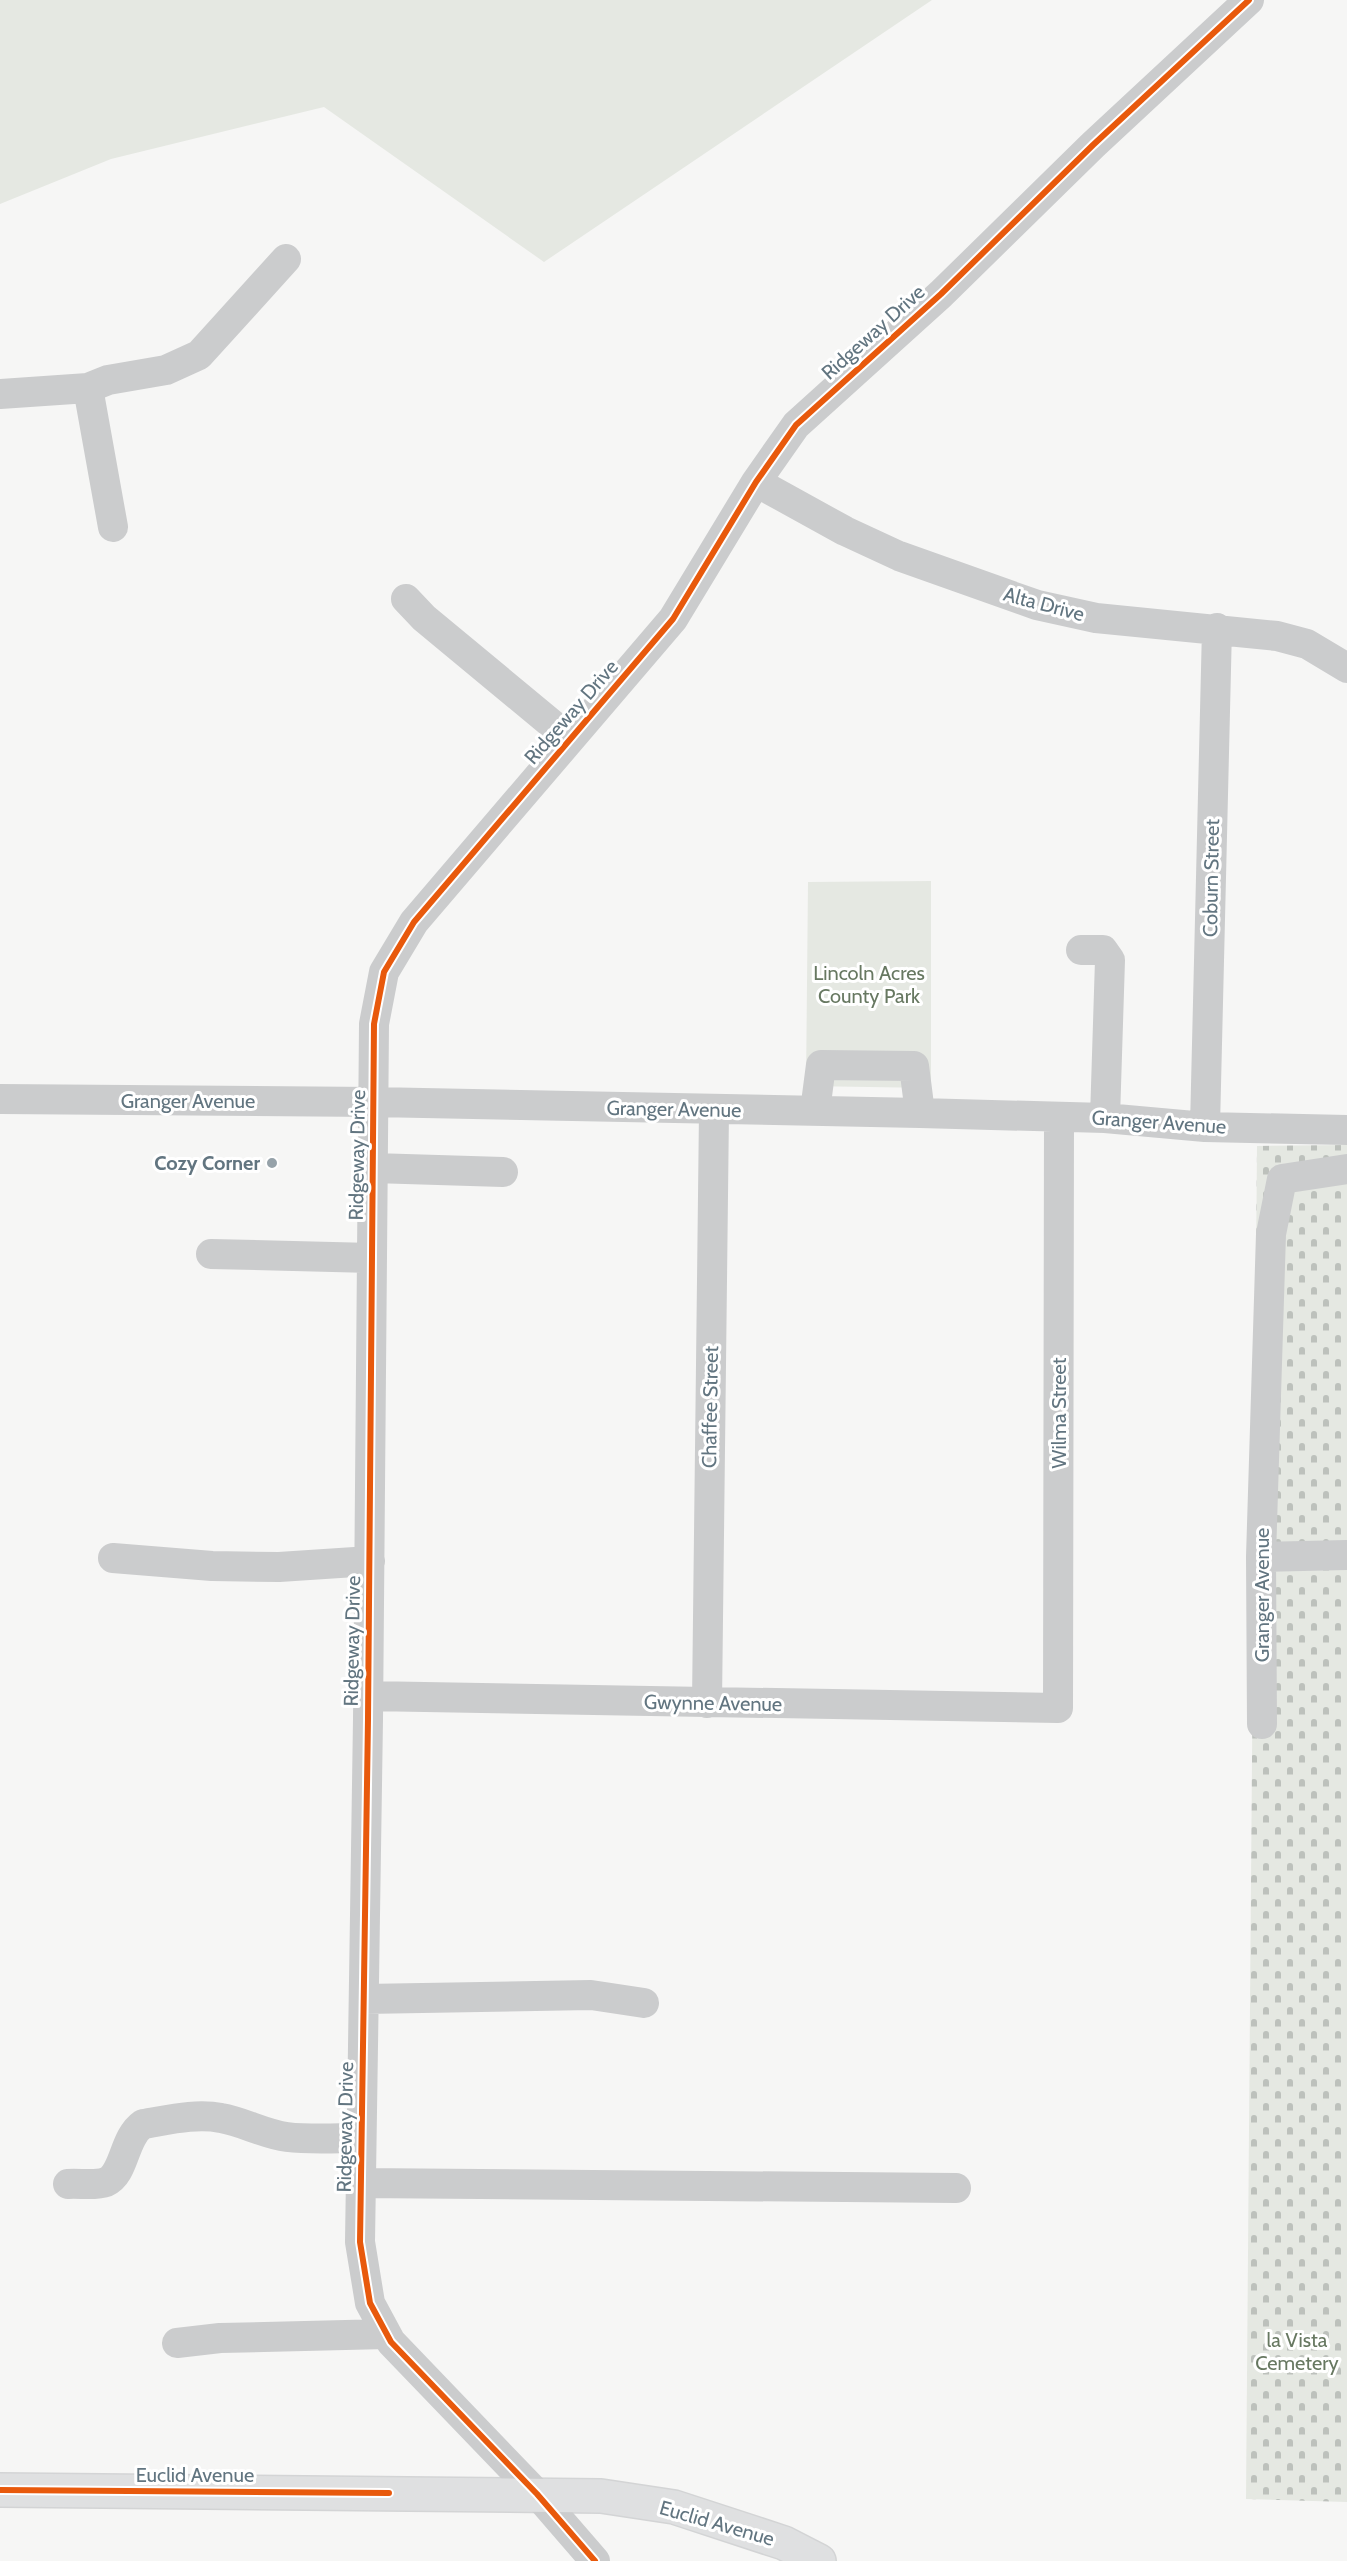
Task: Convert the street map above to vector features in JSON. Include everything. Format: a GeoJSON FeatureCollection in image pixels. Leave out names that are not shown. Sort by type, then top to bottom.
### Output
{"type":"FeatureCollection","features":[{"type":"Feature","properties":{"kind":"main road","name":"Euclid Avenue"},"geometry":{"type":"LineString","coordinates":[[0,2490],[602,2496],[674,2507],[784,2543],[819,2561]]}},
{"type":"Feature","properties":{"kind":"street","name":"Ridgeway Drive"},"geometry":{"type":"LineString","coordinates":[[595,2561],[537,2494],[391,2342],[370,2303],[360,2242],[370,1561],[374,1024],[384,972],[414,922],[673,619],[756,482],[805,417],[941,294],[1093,145],[1249,0]]}},
{"type":"Feature","properties":{"kind":"street"},"geometry":{"type":"LineString","coordinates":[[0,394],[98,384],[166,370],[199,355],[286,259]]}},
{"type":"Feature","properties":{"kind":"street"},"geometry":{"type":"LineString","coordinates":[[98,384],[113,527]]}},
{"type":"Feature","properties":{"kind":"street","name":"Alta Drive"},"geometry":{"type":"LineString","coordinates":[[756,482],[845,531],[899,556],[1037,605],[1096,618],[1217,628],[1277,636],[1307,644],[1347,668]]}},
{"type":"Feature","properties":{"kind":"street"},"geometry":{"type":"LineString","coordinates":[[406,599],[424,618],[570,739]]}},
{"type":"Feature","properties":{"kind":"street","name":"Coburn Street"},"geometry":{"type":"LineString","coordinates":[[1205,1127],[1217,628]]}},
{"type":"Feature","properties":{"kind":"street"},"geometry":{"type":"LineString","coordinates":[[1081,950],[1103,950],[1110,960],[1105,1118]]}},
{"type":"Feature","properties":{"kind":"street"},"geometry":{"type":"LineString","coordinates":[[815,1111],[821,1065],[914,1066],[920,1113]]}},
{"type":"Feature","properties":{"kind":"street","name":"Granger Avenue"},"geometry":{"type":"LineString","coordinates":[[0,1099],[374,1102],[714,1111],[920,1113],[1105,1118],[1205,1127],[1347,1130]]}},
{"type":"Feature","properties":{"kind":"street","name":"Chaffee Street"},"geometry":{"type":"LineString","coordinates":[[706,1703],[714,1111]]}},
{"type":"Feature","properties":{"kind":"street","name":"Wilma Street"},"geometry":{"type":"LineString","coordinates":[[1058,1708],[1059,1117]]}},
{"type":"Feature","properties":{"kind":"street"},"geometry":{"type":"LineString","coordinates":[[373,1167],[503,1172]]}},
{"type":"Feature","properties":{"kind":"street","name":"Granger Avenue"},"geometry":{"type":"LineString","coordinates":[[1262,1724],[1261,1557],[1271,1234],[1282,1179],[1347,1169]]}},
{"type":"Feature","properties":{"kind":"street"},"geometry":{"type":"LineString","coordinates":[[210,1254],[372,1258]]}},
{"type":"Feature","properties":{"kind":"street"},"geometry":{"type":"LineString","coordinates":[[1261,1557],[1347,1555]]}},
{"type":"Feature","properties":{"kind":"street"},"geometry":{"type":"LineString","coordinates":[[113,1558],[212,1566],[279,1567],[370,1561]]}},
{"type":"Feature","properties":{"kind":"street","name":"Gwynne Avenue"},"geometry":{"type":"LineString","coordinates":[[368,1696],[1058,1708]]}},
{"type":"Feature","properties":{"kind":"street"},"geometry":{"type":"LineString","coordinates":[[364,1999],[591,1995],[644,2003]]}},
{"type":"Feature","properties":{"kind":"street"},"geometry":{"type":"LineString","coordinates":[[68,2184],[105,2182],[114,2175],[127,2143],[136,2129],[143,2124],[198,2116],[218,2117],[242,2122],[270,2134],[289,2137],[361,2139]]}},
{"type":"Feature","properties":{"kind":"street"},"geometry":{"type":"LineString","coordinates":[[361,2183],[956,2188]]}},
{"type":"Feature","properties":{"kind":"street"},"geometry":{"type":"LineString","coordinates":[[177,2343],[220,2338],[387,2334]]}},
{"type":"Feature","properties":{"kind":"green space"},"geometry":{"type":"Polygon","coordinates":[[[0,0],[932,0],[544,262],[324,107],[111,159],[0,204],[0,0]]]}},
{"type":"Feature","properties":{"kind":"green space","name":"Lincoln Acres County Park"},"geometry":{"type":"Polygon","coordinates":[[[931,881],[931,1088],[806,1086],[808,882],[931,881]]]}},
{"type":"Feature","properties":{"kind":"green space","name":"la Vista Cemetery"},"geometry":{"type":"Polygon","coordinates":[[[1347,1145],[1347,2502],[1246,2499],[1257,1146],[1347,1145]]]}},
{"type":"Feature","properties":{"kind":"cycle path"},"geometry":{"type":"LineString","coordinates":[[595,2561],[537,2494],[391,2342],[370,2303],[360,2242],[368,1719],[374,1024],[384,972],[414,922],[673,619],[756,482],[796,425],[941,294],[1093,145],[1249,0]]}},
{"type":"Feature","properties":{"kind":"cycle path"},"geometry":{"type":"LineString","coordinates":[[0,2490],[389,2493]]}},
{"type":"Feature","properties":{"kind":"place","name":"Cozy Corner"},"geometry":{"type":"Point","coordinates":[272,1163]}}]}
